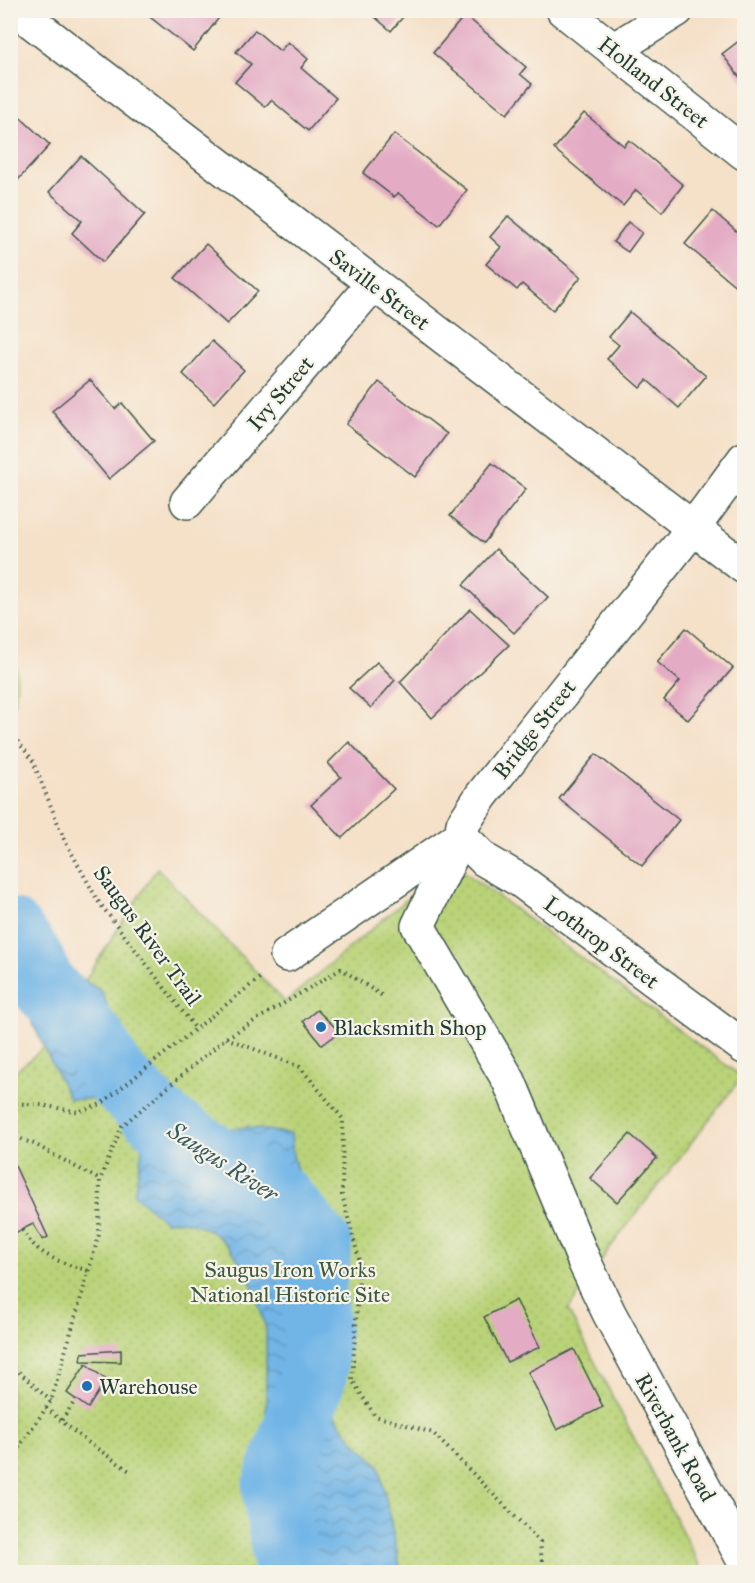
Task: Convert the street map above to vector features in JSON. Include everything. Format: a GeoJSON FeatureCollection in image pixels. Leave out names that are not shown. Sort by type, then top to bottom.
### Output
{"type":"FeatureCollection","features":[{"type":"Feature","properties":{"kind":"street","name":"Saville Street"},"geometry":{"type":"LineString","coordinates":[[16,10],[744,567]]}},
{"type":"Feature","properties":{"kind":"street","name":"Holland Street"},"geometry":{"type":"LineString","coordinates":[[563,10],[744,153]]}},
{"type":"Feature","properties":{"kind":"street"},"geometry":{"type":"LineString","coordinates":[[613,50],[677,10]]}},
{"type":"Feature","properties":{"kind":"street","name":"Ivy Street"},"geometry":{"type":"LineString","coordinates":[[187,502],[374,284]]}},
{"type":"Feature","properties":{"kind":"street","name":"Bridge Street"},"geometry":{"type":"LineString","coordinates":[[609,1313],[509,1081],[418,926],[461,836],[463,824],[482,795],[693,528],[744,459]]}},
{"type":"Feature","properties":{"kind":"street"},"geometry":{"type":"LineString","coordinates":[[287,955],[461,836]]}},
{"type":"Feature","properties":{"kind":"street","name":"Lothrop Street"},"geometry":{"type":"LineString","coordinates":[[461,836],[485,860],[521,881],[744,1047]]}},
{"type":"Feature","properties":{"kind":"street","name":"Riverbank Road"},"geometry":{"type":"LineString","coordinates":[[609,1313],[744,1562]]}},
{"type":"Feature","properties":{"kind":"path","name":"Saugus River Trail"},"geometry":{"type":"LineString","coordinates":[[10,732],[32,759],[64,839],[98,901],[196,1029]]}},
{"type":"Feature","properties":{"kind":"path"},"geometry":{"type":"LineString","coordinates":[[10,1103],[42,1105],[78,1112],[101,1104],[147,1070],[287,955]]}},
{"type":"Feature","properties":{"kind":"path"},"geometry":{"type":"LineString","coordinates":[[10,1453],[14,1454],[18,1449],[51,1401],[69,1347],[99,1235],[100,1180],[122,1126],[226,1038],[341,969],[384,997]]}},
{"type":"Feature","properties":{"kind":"path"},"geometry":{"type":"LineString","coordinates":[[226,1038],[300,1067],[344,1119],[342,1194],[360,1263],[352,1380],[375,1416],[434,1433],[540,1542],[543,1572]]}},
{"type":"Feature","properties":{"kind":"path"},"geometry":{"type":"LineString","coordinates":[[10,1135],[34,1144],[100,1180]]}},
{"type":"Feature","properties":{"kind":"path"},"geometry":{"type":"LineString","coordinates":[[22,1230],[39,1251],[60,1263],[89,1270]]}},
{"type":"Feature","properties":{"kind":"path"},"geometry":{"type":"LineString","coordinates":[[10,1364],[51,1401]]}},
{"type":"Feature","properties":{"kind":"path"},"geometry":{"type":"LineString","coordinates":[[62,1420],[76,1400]]}},
{"type":"Feature","properties":{"kind":"path"},"geometry":{"type":"LineString","coordinates":[[46,1408],[131,1472]]}},
{"type":"Feature","properties":{"kind":"green space"},"geometry":{"type":"Polygon","coordinates":[[[10,632],[17,682],[11,713],[10,632]]]}},
{"type":"Feature","properties":{"kind":"green space","name":"Saugus Iron Works National Historic Site"},"geometry":{"type":"Polygon","coordinates":[[[451,862],[742,1077],[609,1249],[568,1310],[703,1572],[11,1572],[10,1076],[65,1030],[75,996],[157,868],[285,1002],[451,862]]]}},
{"type":"Feature","properties":{"kind":"water"},"geometry":{"type":"Polygon","coordinates":[[[10,924],[102,992],[107,1005],[109,1060],[125,1089],[161,1118],[183,1132],[195,1133],[247,1127],[291,1134],[293,1155],[311,1227],[318,1284],[324,1302],[329,1390],[335,1416],[354,1441],[379,1465],[401,1572],[313,1572],[266,1457],[266,1330],[254,1291],[234,1254],[221,1239],[205,1228],[187,1222],[165,1221],[134,1195],[143,1144],[138,1128],[101,1099],[69,1099],[11,978],[10,924]]]}},
{"type":"Feature","properties":{"kind":"building"},"geometry":{"type":"Polygon","coordinates":[[[141,10],[225,10],[193,51],[141,10]]]}},
{"type":"Feature","properties":{"kind":"building"},"geometry":{"type":"Polygon","coordinates":[[[367,10],[409,10],[391,31],[367,10]]]}},
{"type":"Feature","properties":{"kind":"building"},"geometry":{"type":"Polygon","coordinates":[[[465,15],[526,67],[520,74],[532,84],[507,114],[433,53],[465,15]]]}},
{"type":"Feature","properties":{"kind":"building"},"geometry":{"type":"Polygon","coordinates":[[[255,30],[280,51],[288,42],[308,59],[301,68],[336,98],[308,131],[271,100],[265,107],[235,82],[251,64],[236,52],[255,30]]]}},
{"type":"Feature","properties":{"kind":"building"},"geometry":{"type":"Polygon","coordinates":[[[744,37],[744,83],[722,54],[744,37]]]}},
{"type":"Feature","properties":{"kind":"building"},"geometry":{"type":"Polygon","coordinates":[[[10,108],[50,145],[17,181],[10,175],[10,108]]]}},
{"type":"Feature","properties":{"kind":"building"},"geometry":{"type":"Polygon","coordinates":[[[584,113],[624,146],[629,140],[683,185],[662,212],[636,190],[623,206],[554,149],[584,113]]]}},
{"type":"Feature","properties":{"kind":"building"},"geometry":{"type":"Polygon","coordinates":[[[394,134],[467,190],[439,225],[398,193],[394,197],[363,173],[394,134]]]}},
{"type":"Feature","properties":{"kind":"building"},"geometry":{"type":"Polygon","coordinates":[[[81,156],[145,214],[103,262],[72,233],[82,221],[49,192],[81,156]]]}},
{"type":"Feature","properties":{"kind":"building"},"geometry":{"type":"Polygon","coordinates":[[[713,211],[744,238],[744,293],[685,244],[713,211]]]}},
{"type":"Feature","properties":{"kind":"building"},"geometry":{"type":"Polygon","coordinates":[[[508,216],[581,277],[553,310],[522,284],[517,290],[486,264],[501,247],[490,237],[508,216]]]}},
{"type":"Feature","properties":{"kind":"building"},"geometry":{"type":"Polygon","coordinates":[[[628,222],[642,233],[628,252],[613,242],[628,222]]]}},
{"type":"Feature","properties":{"kind":"building"},"geometry":{"type":"Polygon","coordinates":[[[206,244],[258,291],[227,324],[175,278],[206,244]]]}},
{"type":"Feature","properties":{"kind":"building"},"geometry":{"type":"Polygon","coordinates":[[[630,312],[706,376],[679,408],[647,380],[640,388],[607,359],[619,345],[609,337],[630,312]]]}},
{"type":"Feature","properties":{"kind":"building"},"geometry":{"type":"Polygon","coordinates":[[[212,341],[244,370],[214,403],[183,374],[212,341]]]}},
{"type":"Feature","properties":{"kind":"building"},"geometry":{"type":"Polygon","coordinates":[[[90,380],[115,409],[122,403],[154,441],[109,479],[52,411],[90,380]]]}},
{"type":"Feature","properties":{"kind":"building"},"geometry":{"type":"Polygon","coordinates":[[[379,382],[447,434],[415,477],[346,424],[379,382]]]}},
{"type":"Feature","properties":{"kind":"building"},"geometry":{"type":"Polygon","coordinates":[[[492,463],[526,489],[484,543],[450,516],[492,463]]]}},
{"type":"Feature","properties":{"kind":"building"},"geometry":{"type":"Polygon","coordinates":[[[496,549],[548,597],[514,633],[463,585],[496,549]]]}},
{"type":"Feature","properties":{"kind":"building"},"geometry":{"type":"Polygon","coordinates":[[[470,609],[509,645],[432,718],[400,682],[470,609]]]}},
{"type":"Feature","properties":{"kind":"building"},"geometry":{"type":"Polygon","coordinates":[[[686,628],[733,668],[688,720],[664,700],[680,681],[657,662],[686,628]]]}},
{"type":"Feature","properties":{"kind":"building"},"geometry":{"type":"Polygon","coordinates":[[[377,662],[395,680],[371,708],[349,688],[377,662]]]}},
{"type":"Feature","properties":{"kind":"building"},"geometry":{"type":"Polygon","coordinates":[[[349,742],[394,789],[342,838],[311,805],[341,777],[328,763],[349,742]]]}},
{"type":"Feature","properties":{"kind":"building"},"geometry":{"type":"Polygon","coordinates":[[[596,754],[679,820],[642,866],[559,799],[596,754]]]}},
{"type":"Feature","properties":{"kind":"building","name":"Blacksmith Shop"},"geometry":{"type":"Polygon","coordinates":[[[317,1010],[340,1032],[322,1045],[303,1021],[317,1010]]]}},
{"type":"Feature","properties":{"kind":"building"},"geometry":{"type":"Polygon","coordinates":[[[630,1134],[657,1158],[617,1202],[590,1178],[630,1134]]]}},
{"type":"Feature","properties":{"kind":"building"},"geometry":{"type":"Polygon","coordinates":[[[10,1155],[48,1237],[43,1240],[33,1224],[15,1233],[10,1226],[10,1155]]]}},
{"type":"Feature","properties":{"kind":"building"},"geometry":{"type":"Polygon","coordinates":[[[516,1300],[540,1347],[507,1362],[484,1317],[516,1300]]]}},
{"type":"Feature","properties":{"kind":"building"},"geometry":{"type":"Polygon","coordinates":[[[574,1349],[603,1407],[557,1430],[528,1372],[574,1349]]]}},
{"type":"Feature","properties":{"kind":"building"},"geometry":{"type":"Polygon","coordinates":[[[121,1350],[121,1362],[81,1361],[82,1353],[121,1350]]]}},
{"type":"Feature","properties":{"kind":"building","name":"Warehouse"},"geometry":{"type":"Polygon","coordinates":[[[86,1364],[106,1380],[88,1408],[67,1393],[86,1364]]]}},
{"type":"Feature","properties":{"kind":"waterway","name":"Saugus River"},"geometry":{"type":"LineString","coordinates":[[10,931],[29,956],[42,984],[93,1040],[113,1075],[165,1125],[282,1200],[319,1245],[313,1289],[317,1332],[314,1375],[275,1487],[287,1572]]}},
{"type":"Feature","properties":{"kind":"place","name":"Blacksmith Shop"},"geometry":{"type":"Point","coordinates":[321,1027]}},
{"type":"Feature","properties":{"kind":"place","name":"Warehouse"},"geometry":{"type":"Point","coordinates":[87,1386]}}]}
